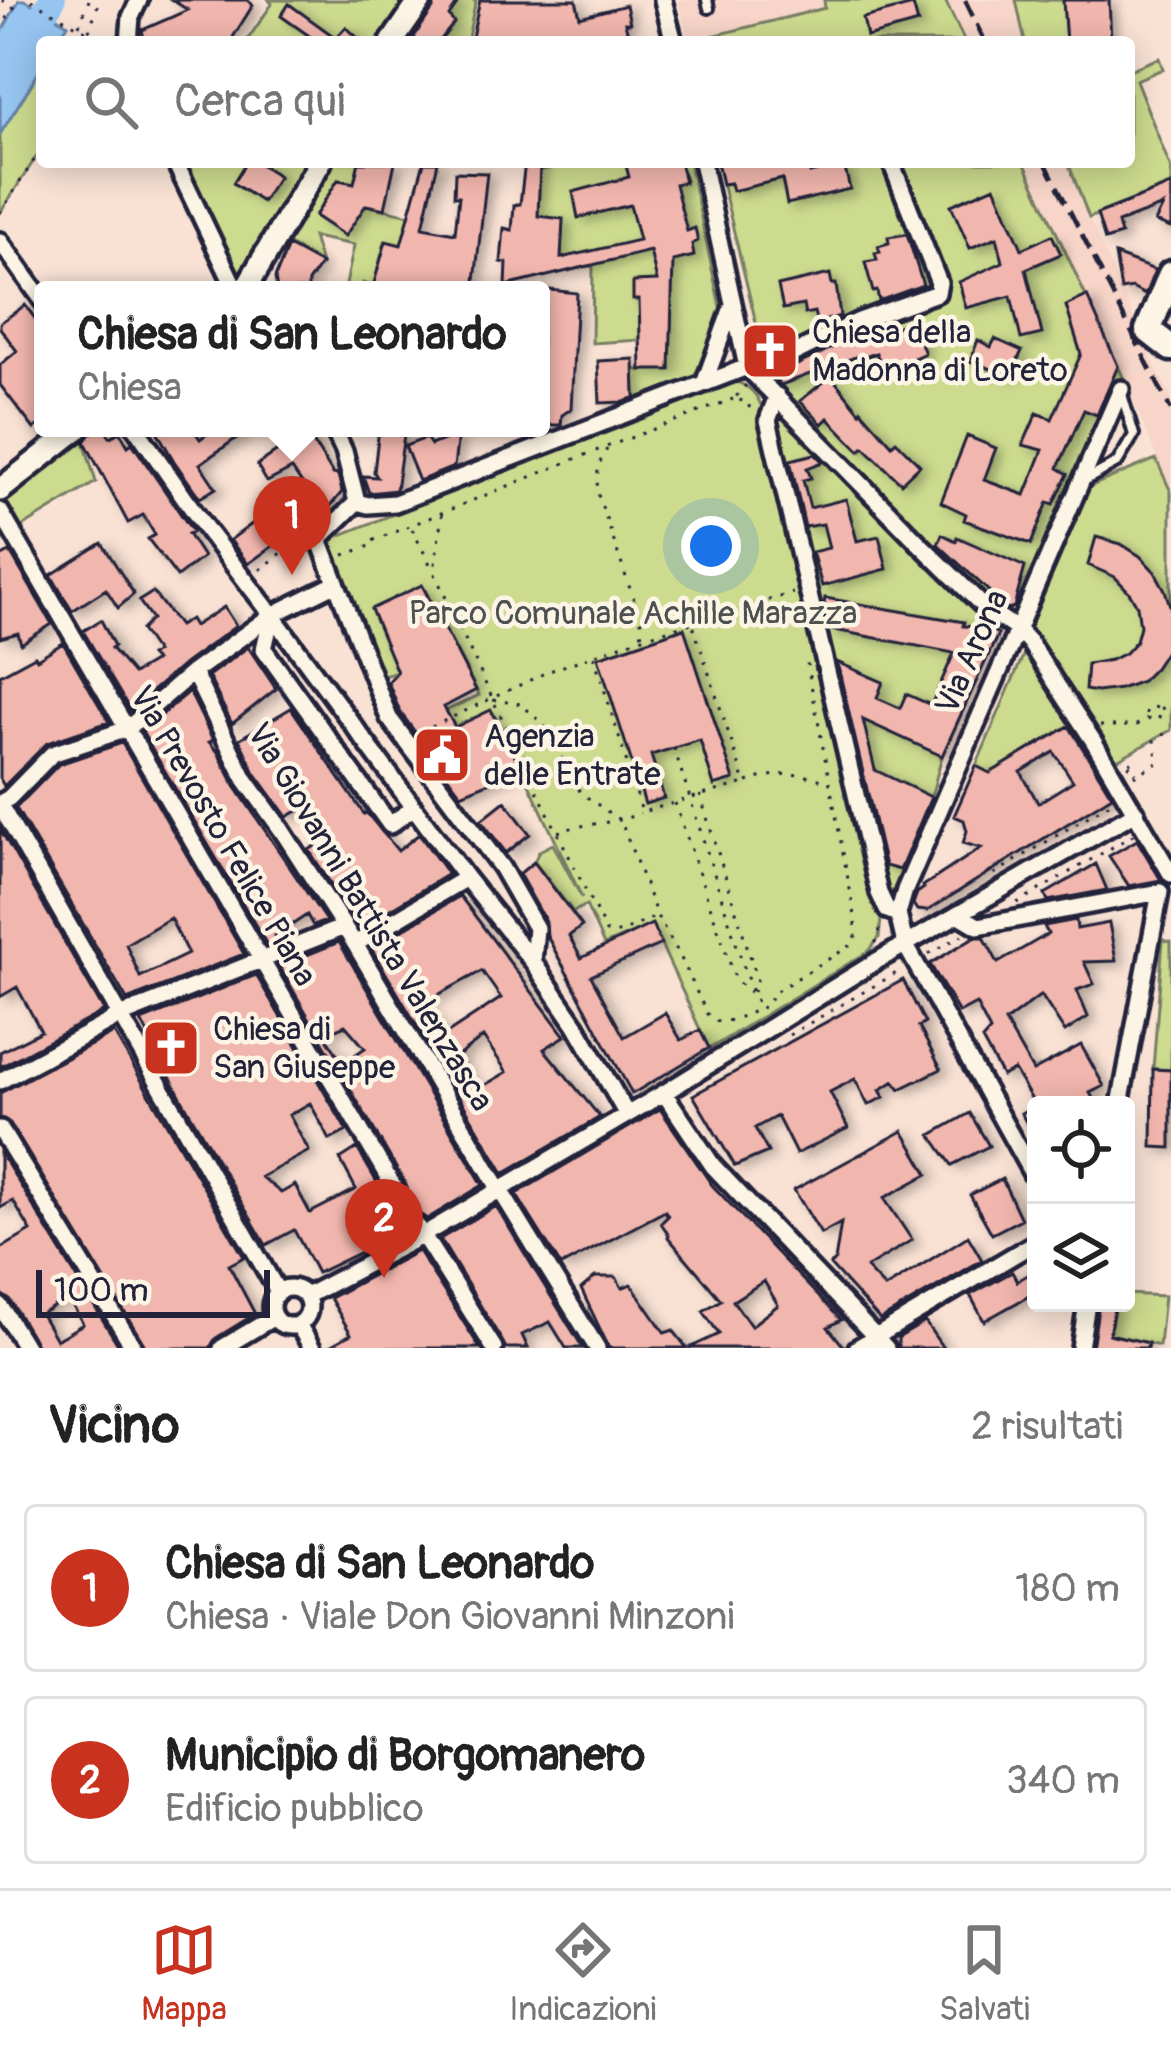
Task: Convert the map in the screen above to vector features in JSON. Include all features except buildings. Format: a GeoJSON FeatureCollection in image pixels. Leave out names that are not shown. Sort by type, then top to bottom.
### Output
{"type":"FeatureCollection","features":[{"type":"Feature","properties":{"kind":"main road"},"geometry":{"type":"LineString","coordinates":[[396,36],[421,0]]}},
{"type":"Feature","properties":{"kind":"main road"},"geometry":{"type":"LineString","coordinates":[[250,281],[316,168]]}},
{"type":"Feature","properties":{"kind":"main road"},"geometry":{"type":"LineString","coordinates":[[1171,274],[1148,330],[1171,348]]}},
{"type":"Feature","properties":{"kind":"main road"},"geometry":{"type":"LineString","coordinates":[[0,490],[67,437]]}},
{"type":"Feature","properties":{"kind":"street"},"geometry":{"type":"LineString","coordinates":[[130,36],[131,17],[139,0]]}},
{"type":"Feature","properties":{"kind":"street"},"geometry":{"type":"LineString","coordinates":[[663,0],[672,36]]}},
{"type":"Feature","properties":{"kind":"street"},"geometry":{"type":"LineString","coordinates":[[178,168],[232,281]]}},
{"type":"Feature","properties":{"kind":"street"},"geometry":{"type":"LineString","coordinates":[[704,168],[733,304],[755,374],[984,607],[1018,630],[1136,812],[1167,883],[1122,1096]]}},
{"type":"Feature","properties":{"kind":"street"},"geometry":{"type":"LineString","coordinates":[[357,502],[395,503],[705,381],[755,374],[859,321],[937,292],[939,283],[893,168]]}},
{"type":"Feature","properties":{"kind":"street"},"geometry":{"type":"LineString","coordinates":[[0,241],[34,288]]}},
{"type":"Feature","properties":{"kind":"street"},"geometry":{"type":"LineString","coordinates":[[705,381],[733,304]]}},
{"type":"Feature","properties":{"kind":"street","name":"Via Arona"},"geometry":{"type":"LineString","coordinates":[[898,914],[928,832],[1121,389]]}},
{"type":"Feature","properties":{"kind":"street"},"geometry":{"type":"LineString","coordinates":[[777,396],[768,420],[879,893],[886,910],[898,914],[905,944],[1027,1165]]}},
{"type":"Feature","properties":{"kind":"street"},"geometry":{"type":"LineString","coordinates":[[142,437],[244,582],[466,878],[582,1019],[627,1115]]}},
{"type":"Feature","properties":{"kind":"street"},"geometry":{"type":"LineString","coordinates":[[337,437],[357,502]]}},
{"type":"Feature","properties":{"kind":"street"},"geometry":{"type":"LineString","coordinates":[[357,502],[320,539],[335,584],[389,718],[501,867],[536,928],[532,962]]}},
{"type":"Feature","properties":{"kind":"street","name":"Via Prevosto Felice Piana"},"geometry":{"type":"LineString","coordinates":[[0,511],[396,1191]]}},
{"type":"Feature","properties":{"kind":"street"},"geometry":{"type":"LineString","coordinates":[[278,1292],[0,804],[52,754],[127,729],[193,672],[272,615],[335,584]]}},
{"type":"Feature","properties":{"kind":"street"},"geometry":{"type":"LineString","coordinates":[[272,615],[264,649],[390,825],[414,807]]}},
{"type":"Feature","properties":{"kind":"street","name":"Via Giovanni Battista Valenzasca"},"geometry":{"type":"LineString","coordinates":[[193,672],[245,779],[355,944],[597,1348]]}},
{"type":"Feature","properties":{"kind":"street"},"geometry":{"type":"LineString","coordinates":[[306,1296],[500,1190],[905,944],[1136,812]]}},
{"type":"Feature","properties":{"kind":"street"},"geometry":{"type":"LineString","coordinates":[[451,857],[471,842],[475,832]]}},
{"type":"Feature","properties":{"kind":"street"},"geometry":{"type":"LineString","coordinates":[[355,944],[466,878]]}},
{"type":"Feature","properties":{"kind":"street"},"geometry":{"type":"LineString","coordinates":[[958,914],[978,926],[1167,883]]}},
{"type":"Feature","properties":{"kind":"street"},"geometry":{"type":"LineString","coordinates":[[0,1081],[120,1016],[344,927]]}},
{"type":"Feature","properties":{"kind":"street"},"geometry":{"type":"LineString","coordinates":[[664,1093],[713,1166],[881,1342]]}},
{"type":"Feature","properties":{"kind":"street"},"geometry":{"type":"LineString","coordinates":[[0,1129],[134,1348]]}},
{"type":"Feature","properties":{"kind":"street"},"geometry":{"type":"LineString","coordinates":[[420,1230],[494,1348]]}},
{"type":"Feature","properties":{"kind":"street"},"geometry":{"type":"LineString","coordinates":[[857,1348],[881,1342],[1027,1248]]}},
{"type":"Feature","properties":{"kind":"street"},"geometry":{"type":"LineString","coordinates":[[290,1288],[306,1296],[307,1315],[298,1324],[287,1325],[274,1317],[272,1301],[278,1292],[290,1288]]}},
{"type":"Feature","properties":{"kind":"street"},"geometry":{"type":"LineString","coordinates":[[0,1306],[26,1348]]}},
{"type":"Feature","properties":{"kind":"street"},"geometry":{"type":"LineString","coordinates":[[1080,1348],[1086,1312]]}},
{"type":"Feature","properties":{"kind":"street"},"geometry":{"type":"LineString","coordinates":[[222,1348],[274,1317]]}},
{"type":"Feature","properties":{"kind":"street"},"geometry":{"type":"LineString","coordinates":[[298,1324],[312,1348]]}},
{"type":"Feature","properties":{"kind":"lane"},"geometry":{"type":"LineString","coordinates":[[1081,482],[1117,463],[1134,435],[1121,389]]}},
{"type":"Feature","properties":{"kind":"path"},"geometry":{"type":"LineString","coordinates":[[2,0],[14,8]]}},
{"type":"Feature","properties":{"kind":"path"},"geometry":{"type":"LineString","coordinates":[[0,29],[19,0]]}},
{"type":"Feature","properties":{"kind":"path"},"geometry":{"type":"LineString","coordinates":[[31,0],[89,34],[98,5],[93,0],[78,27]]}},
{"type":"Feature","properties":{"kind":"path"},"geometry":{"type":"LineString","coordinates":[[0,213],[36,157]]}},
{"type":"Feature","properties":{"kind":"path"},"geometry":{"type":"LineString","coordinates":[[334,559],[734,399],[745,385],[758,389],[755,374]]}},
{"type":"Feature","properties":{"kind":"path"},"geometry":{"type":"LineString","coordinates":[[734,399],[748,402],[752,416]]}},
{"type":"Feature","properties":{"kind":"path"},"geometry":{"type":"LineString","coordinates":[[317,437],[331,458]]}},
{"type":"Feature","properties":{"kind":"path"},"geometry":{"type":"LineString","coordinates":[[608,448],[598,466],[597,492],[640,621],[641,640]]}},
{"type":"Feature","properties":{"kind":"path"},"geometry":{"type":"LineString","coordinates":[[434,572],[442,514]]}},
{"type":"Feature","properties":{"kind":"path"},"geometry":{"type":"LineString","coordinates":[[244,582],[313,527]]}},
{"type":"Feature","properties":{"kind":"path"},"geometry":{"type":"LineString","coordinates":[[410,527],[606,932],[616,934],[657,916]]}},
{"type":"Feature","properties":{"kind":"path"},"geometry":{"type":"LineString","coordinates":[[415,735],[519,683],[794,592]]}},
{"type":"Feature","properties":{"kind":"path"},"geometry":{"type":"LineString","coordinates":[[692,622],[745,783]]}},
{"type":"Feature","properties":{"kind":"path"},"geometry":{"type":"LineString","coordinates":[[594,656],[642,812]]}},
{"type":"Feature","properties":{"kind":"path"},"geometry":{"type":"LineString","coordinates":[[622,821],[657,916],[712,1019],[719,1022],[760,1009],[773,993],[850,946],[857,931],[806,656]]}},
{"type":"Feature","properties":{"kind":"path"},"geometry":{"type":"LineString","coordinates":[[493,700],[521,704],[543,724],[581,793],[622,821]]}},
{"type":"Feature","properties":{"kind":"path"},"geometry":{"type":"LineString","coordinates":[[1160,710],[1171,704]]}},
{"type":"Feature","properties":{"kind":"path"},"geometry":{"type":"LineString","coordinates":[[1147,718],[1149,708],[1160,710]]}},
{"type":"Feature","properties":{"kind":"path"},"geometry":{"type":"LineString","coordinates":[[1147,718],[1156,721],[1160,710]]}},
{"type":"Feature","properties":{"kind":"path"},"geometry":{"type":"LineString","coordinates":[[1088,732],[1097,726],[1136,727],[1147,718]]}},
{"type":"Feature","properties":{"kind":"path"},"geometry":{"type":"LineString","coordinates":[[1130,767],[1129,759],[1134,775],[1157,763],[1154,740],[1171,730]]}},
{"type":"Feature","properties":{"kind":"path"},"geometry":{"type":"LineString","coordinates":[[674,748],[752,993]]}},
{"type":"Feature","properties":{"kind":"path"},"geometry":{"type":"LineString","coordinates":[[558,832],[622,821],[770,775],[790,772],[830,783]]}},
{"type":"Feature","properties":{"kind":"path"},"geometry":{"type":"LineString","coordinates":[[700,795],[757,978],[752,993]]}},
{"type":"Feature","properties":{"kind":"path"},"geometry":{"type":"LineString","coordinates":[[980,883],[1120,796]]}},
{"type":"Feature","properties":{"kind":"path"},"geometry":{"type":"LineString","coordinates":[[675,803],[736,981],[752,993]]}},
{"type":"Feature","properties":{"kind":"path"},"geometry":{"type":"LineString","coordinates":[[546,934],[582,1019]]}},
{"type":"Feature","properties":{"kind":"shaded area"},"geometry":{"type":"Polygon","coordinates":[[[678,0],[856,0],[708,36],[687,36],[678,0]]]}},
{"type":"Feature","properties":{"kind":"shaded area"},"geometry":{"type":"Polygon","coordinates":[[[1016,0],[1024,36],[962,36],[946,2],[1016,0]]]}},
{"type":"Feature","properties":{"kind":"shaded area"},"geometry":{"type":"Polygon","coordinates":[[[1027,168],[1070,168],[1171,396],[1171,492],[1027,168]]]}},
{"type":"Feature","properties":{"kind":"green space"},"geometry":{"type":"Polygon","coordinates":[[[269,0],[394,0],[413,12],[403,27],[417,36],[250,36],[272,4],[269,0]]]}},
{"type":"Feature","properties":{"kind":"green space"},"geometry":{"type":"Polygon","coordinates":[[[460,0],[476,0],[468,36],[444,36],[454,23],[449,16],[460,0]]]}},
{"type":"Feature","properties":{"kind":"green space"},"geometry":{"type":"Polygon","coordinates":[[[824,0],[945,0],[962,36],[712,36],[825,8],[824,0]]]}},
{"type":"Feature","properties":{"kind":"green space"},"geometry":{"type":"Polygon","coordinates":[[[1016,0],[1063,0],[1066,36],[1024,36],[1016,0]]]}},
{"type":"Feature","properties":{"kind":"green space"},"geometry":{"type":"Polygon","coordinates":[[[1159,58],[1163,69],[1136,80],[1171,169],[1171,185],[1089,218],[1070,168],[1135,168],[1135,68],[1159,58]]]}},
{"type":"Feature","properties":{"kind":"green space"},"geometry":{"type":"Polygon","coordinates":[[[36,77],[36,157],[0,213],[0,134],[36,77]]]}},
{"type":"Feature","properties":{"kind":"green space"},"geometry":{"type":"Polygon","coordinates":[[[179,168],[358,168],[354,183],[338,180],[315,216],[344,235],[366,205],[410,215],[401,245],[385,242],[378,268],[391,273],[388,281],[347,281],[354,245],[313,237],[321,264],[277,237],[243,281],[232,281],[179,168]]]}},
{"type":"Feature","properties":{"kind":"green space"},"geometry":{"type":"Polygon","coordinates":[[[540,168],[690,168],[721,311],[690,388],[636,409],[634,370],[670,369],[640,314],[640,340],[592,343],[593,266],[560,269],[563,219],[538,216],[540,168]]]}},
{"type":"Feature","properties":{"kind":"green space"},"geometry":{"type":"Polygon","coordinates":[[[718,168],[1027,168],[1125,381],[1077,492],[1156,459],[1171,492],[1171,730],[1115,761],[1023,622],[1003,620],[942,756],[931,797],[886,908],[768,420],[775,387],[813,372],[804,354],[793,354],[790,343],[782,344],[779,337],[761,343],[718,168]]]}},
{"type":"Feature","properties":{"kind":"green space","name":"Parco Comunale Achille Marazza"},"geometry":{"type":"Polygon","coordinates":[[[731,381],[749,388],[761,405],[881,919],[879,938],[869,951],[709,1049],[652,925],[604,945],[586,905],[573,912],[534,862],[539,851],[553,844],[582,898],[492,711],[421,743],[410,728],[479,695],[423,586],[371,609],[397,672],[380,677],[328,540],[731,381]]]}},
{"type":"Feature","properties":{"kind":"green space"},"geometry":{"type":"Polygon","coordinates":[[[83,438],[96,482],[19,529],[2,502],[83,438]]]}},
{"type":"Feature","properties":{"kind":"green space"},"geometry":{"type":"Polygon","coordinates":[[[1029,642],[1080,719],[990,773],[976,766],[1029,642]]]}},
{"type":"Feature","properties":{"kind":"green space"},"geometry":{"type":"Polygon","coordinates":[[[1163,940],[1171,942],[1171,1070],[1153,1069],[1163,940]]]}},
{"type":"Feature","properties":{"kind":"green space"},"geometry":{"type":"Polygon","coordinates":[[[1135,1294],[1164,1296],[1159,1346],[1109,1334],[1113,1312],[1135,1312],[1135,1294]]]}},
{"type":"Feature","properties":{"kind":"water"},"geometry":{"type":"Polygon","coordinates":[[[19,0],[68,24],[61,36],[36,36],[36,77],[0,134],[0,35],[19,0]]]}},
{"type":"Feature","properties":{"kind":"waterway"},"geometry":{"type":"LineString","coordinates":[[0,81],[52,0]]}},
{"type":"Feature","properties":{"kind":"tunnel"},"geometry":{"type":"LineString","coordinates":[[396,1191],[417,1226]]}},
{"type":"Feature","properties":{"kind":"railway"},"geometry":{"type":"LineString","coordinates":[[965,0],[982,36]]}},
{"type":"Feature","properties":{"kind":"railway"},"geometry":{"type":"LineString","coordinates":[[1048,168],[1171,410]]}},
{"type":"Feature","properties":{"kind":"place","name":"Chiesa della Madonna di Loreto"},"geometry":{"type":"Point","coordinates":[770,351]}},
{"type":"Feature","properties":{"kind":"place","name":"Chiesa di San Leonardo"},"geometry":{"type":"Point","coordinates":[292,575]}},
{"type":"Feature","properties":{"kind":"place","name":"Agenzia delle Entrate"},"geometry":{"type":"Point","coordinates":[442,755]}},
{"type":"Feature","properties":{"kind":"place","name":"Chiesa di San Giuseppe"},"geometry":{"type":"Point","coordinates":[171,1048]}},
{"type":"Feature","properties":{"kind":"place","name":"Municipio di Borgomanero"},"geometry":{"type":"Point","coordinates":[384,1278]}}]}
